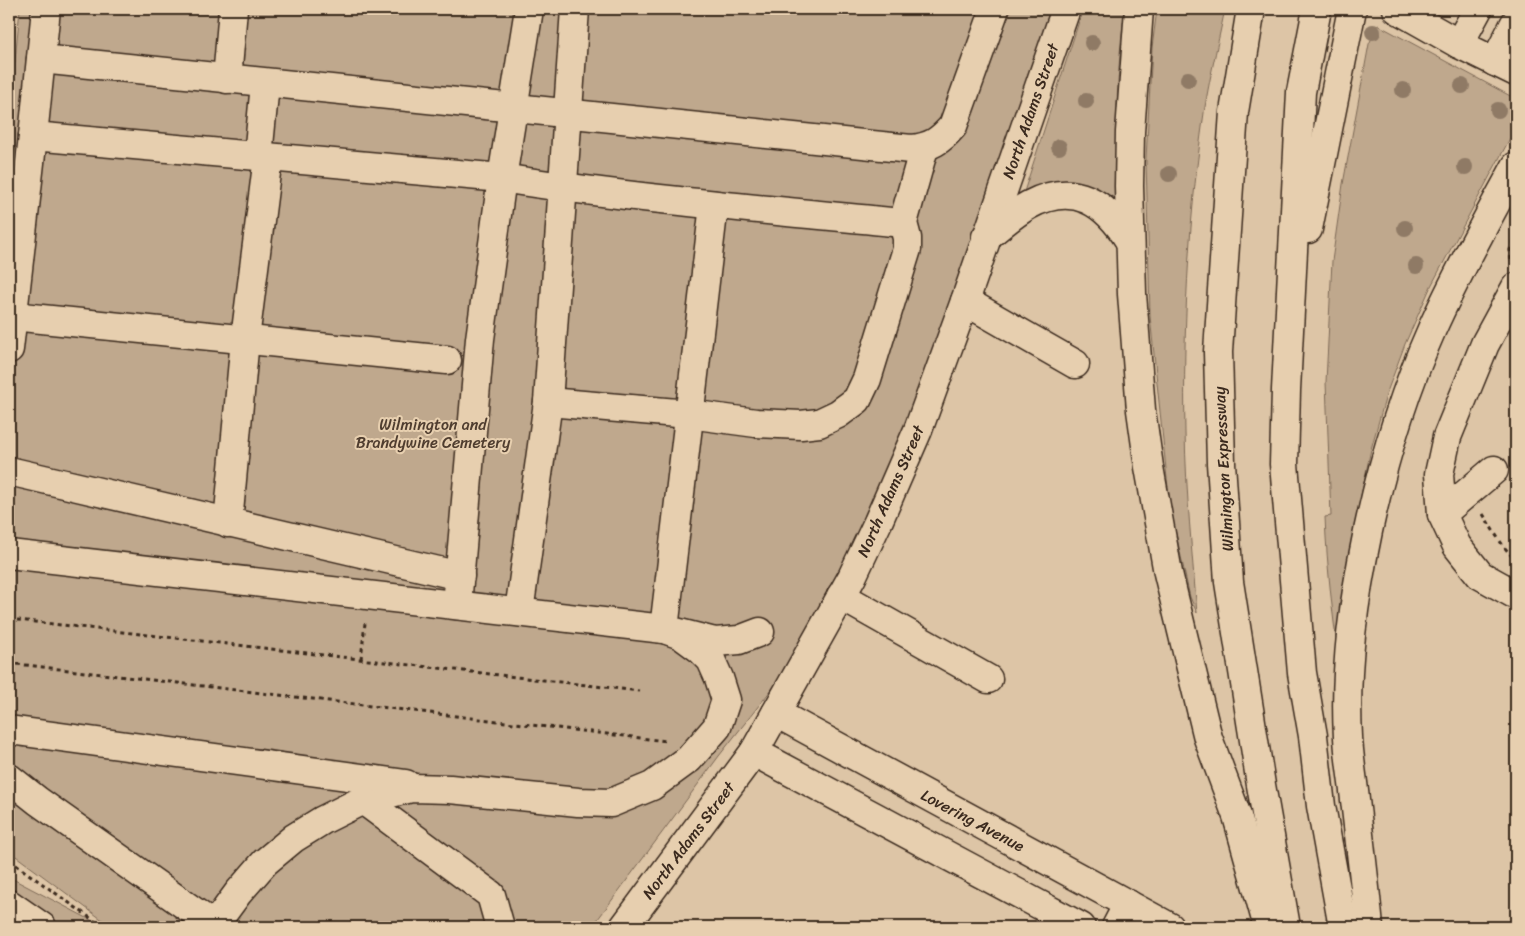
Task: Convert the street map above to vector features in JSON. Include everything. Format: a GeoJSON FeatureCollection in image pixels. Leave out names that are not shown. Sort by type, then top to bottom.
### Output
{"type":"FeatureCollection","features":[{"type":"Feature","properties":{"kind":"main road"},"geometry":{"type":"LineString","coordinates":[[9,349],[46,9]]}},
{"type":"Feature","properties":{"kind":"main road"},"geometry":{"type":"LineString","coordinates":[[227,79],[233,9]]}},
{"type":"Feature","properties":{"kind":"main road"},"geometry":{"type":"LineString","coordinates":[[457,605],[480,339],[502,178],[529,9]]}},
{"type":"Feature","properties":{"kind":"main road"},"geometry":{"type":"LineString","coordinates":[[519,612],[548,402],[576,9]]}},
{"type":"Feature","properties":{"kind":"main road"},"geometry":{"type":"LineString","coordinates":[[41,60],[265,84],[568,112],[911,149],[924,148],[934,143],[953,126],[995,9]]}},
{"type":"Feature","properties":{"kind":"main road","name":"North Adams Street"},"geometry":{"type":"LineString","coordinates":[[624,927],[754,752],[841,596],[878,522],[918,430],[965,301],[1066,9]]}},
{"type":"Feature","properties":{"kind":"main road"},"geometry":{"type":"LineString","coordinates":[[1139,9],[1130,132],[1129,240],[1141,410],[1149,467],[1168,573],[1208,738],[1275,919]]}},
{"type":"Feature","properties":{"kind":"main road","name":"Wilmington Expressway"},"geometry":{"type":"LineString","coordinates":[[1251,9],[1234,112],[1218,352],[1221,463],[1229,582],[1261,785],[1275,919]]}},
{"type":"Feature","properties":{"kind":"main road"},"geometry":{"type":"LineString","coordinates":[[1317,9],[1301,92],[1284,464],[1302,673],[1313,736],[1321,806],[1343,927]]}},
{"type":"Feature","properties":{"kind":"main road"},"geometry":{"type":"LineString","coordinates":[[1290,321],[1352,9]]}},
{"type":"Feature","properties":{"kind":"main road"},"geometry":{"type":"LineString","coordinates":[[1397,9],[1459,44],[1506,67],[1515,23]]}},
{"type":"Feature","properties":{"kind":"main road"},"geometry":{"type":"LineString","coordinates":[[1459,44],[1478,9]]}},
{"type":"Feature","properties":{"kind":"main road"},"geometry":{"type":"LineString","coordinates":[[228,523],[263,157],[265,84]]}},
{"type":"Feature","properties":{"kind":"main road"},"geometry":{"type":"LineString","coordinates":[[33,136],[502,178],[563,188],[714,205],[903,223]]}},
{"type":"Feature","properties":{"kind":"main road"},"geometry":{"type":"LineString","coordinates":[[548,402],[689,414],[756,423],[801,425],[819,423],[838,414],[857,400],[867,380],[907,249],[907,238],[903,223],[924,148]]}},
{"type":"Feature","properties":{"kind":"main road"},"geometry":{"type":"LineString","coordinates":[[1370,927],[1348,737],[1348,677],[1357,584],[1378,483],[1393,430],[1411,380],[1459,272],[1516,166]]}},
{"type":"Feature","properties":{"kind":"main road"},"geometry":{"type":"LineString","coordinates":[[986,237],[1028,206],[1039,200],[1059,195],[1093,201],[1120,225],[1129,240]]}},
{"type":"Feature","properties":{"kind":"main road"},"geometry":{"type":"LineString","coordinates":[[664,629],[714,205]]}},
{"type":"Feature","properties":{"kind":"main road"},"geometry":{"type":"LineString","coordinates":[[1515,276],[1447,437],[1439,474],[1442,514],[1457,546],[1480,575],[1516,595]]}},
{"type":"Feature","properties":{"kind":"main road"},"geometry":{"type":"LineString","coordinates":[[965,301],[1075,364]]}},
{"type":"Feature","properties":{"kind":"main road"},"geometry":{"type":"LineString","coordinates":[[12,316],[446,360],[476,388]]}},
{"type":"Feature","properties":{"kind":"main road"},"geometry":{"type":"LineString","coordinates":[[446,360],[480,339]]}},
{"type":"Feature","properties":{"kind":"main road"},"geometry":{"type":"LineString","coordinates":[[1442,514],[1494,470]]}},
{"type":"Feature","properties":{"kind":"main road"},"geometry":{"type":"LineString","coordinates":[[9,471],[460,576]]}},
{"type":"Feature","properties":{"kind":"main road"},"geometry":{"type":"LineString","coordinates":[[9,554],[664,629],[715,642],[739,640],[760,632]]}},
{"type":"Feature","properties":{"kind":"main road"},"geometry":{"type":"LineString","coordinates":[[841,596],[988,678]]}},
{"type":"Feature","properties":{"kind":"main road"},"geometry":{"type":"LineString","coordinates":[[9,730],[450,789],[578,802],[610,803],[652,786],[689,759],[717,727],[726,700],[711,660],[681,635],[664,629]]}},
{"type":"Feature","properties":{"kind":"main road","name":"Lovering Avenue"},"geometry":{"type":"LineString","coordinates":[[776,714],[1122,916],[1170,927]]}},
{"type":"Feature","properties":{"kind":"main road"},"geometry":{"type":"LineString","coordinates":[[754,752],[1080,927]]}},
{"type":"Feature","properties":{"kind":"main road"},"geometry":{"type":"LineString","coordinates":[[9,778],[38,801],[215,927],[238,893],[264,862],[302,833],[323,820],[363,800],[412,788],[450,789]]}},
{"type":"Feature","properties":{"kind":"main road"},"geometry":{"type":"LineString","coordinates":[[363,800],[491,895],[500,927]]}},
{"type":"Feature","properties":{"kind":"main road"},"geometry":{"type":"LineString","coordinates":[[9,904],[42,927]]}},
{"type":"Feature","properties":{"kind":"path"},"geometry":{"type":"LineString","coordinates":[[1515,276],[1510,260],[1510,250],[1516,237]]}},
{"type":"Feature","properties":{"kind":"path"},"geometry":{"type":"LineString","coordinates":[[1472,489],[1481,510],[1500,541],[1516,560]]}},
{"type":"Feature","properties":{"kind":"path"},"geometry":{"type":"LineString","coordinates":[[361,659],[367,595]]}},
{"type":"Feature","properties":{"kind":"path"},"geometry":{"type":"LineString","coordinates":[[9,619],[640,692]]}},
{"type":"Feature","properties":{"kind":"path"},"geometry":{"type":"LineString","coordinates":[[9,663],[669,741]]}},
{"type":"Feature","properties":{"kind":"path"},"geometry":{"type":"LineString","coordinates":[[9,860],[103,927]]}},
{"type":"Feature","properties":{"kind":"green space","name":"Wilmington and Brandywine Cemetery"},"geometry":{"type":"Polygon","coordinates":[[[20,9],[1059,9],[948,336],[809,642],[719,756],[592,927],[112,927],[9,851],[9,122],[20,9]]]}},
{"type":"Feature","properties":{"kind":"green space"},"geometry":{"type":"Polygon","coordinates":[[[1083,9],[1125,9],[1118,79],[1115,198],[1093,187],[1075,183],[1023,195],[1083,9]]]}},
{"type":"Feature","properties":{"kind":"green space"},"geometry":{"type":"Polygon","coordinates":[[[1157,9],[1225,9],[1209,83],[1202,127],[1193,203],[1188,280],[1185,356],[1186,455],[1197,613],[1190,597],[1170,507],[1150,316],[1146,159],[1152,48],[1157,9]]]}},
{"type":"Feature","properties":{"kind":"green space"},"geometry":{"type":"Polygon","coordinates":[[[1378,25],[1516,99],[1516,127],[1431,286],[1405,344],[1387,392],[1371,449],[1352,538],[1340,669],[1327,555],[1325,517],[1331,516],[1326,382],[1332,261],[1343,184],[1369,44],[1378,25]]]}},
{"type":"Feature","properties":{"kind":"green space"},"geometry":{"type":"Polygon","coordinates":[[[9,877],[104,927],[9,927],[9,877]]]}}]}
